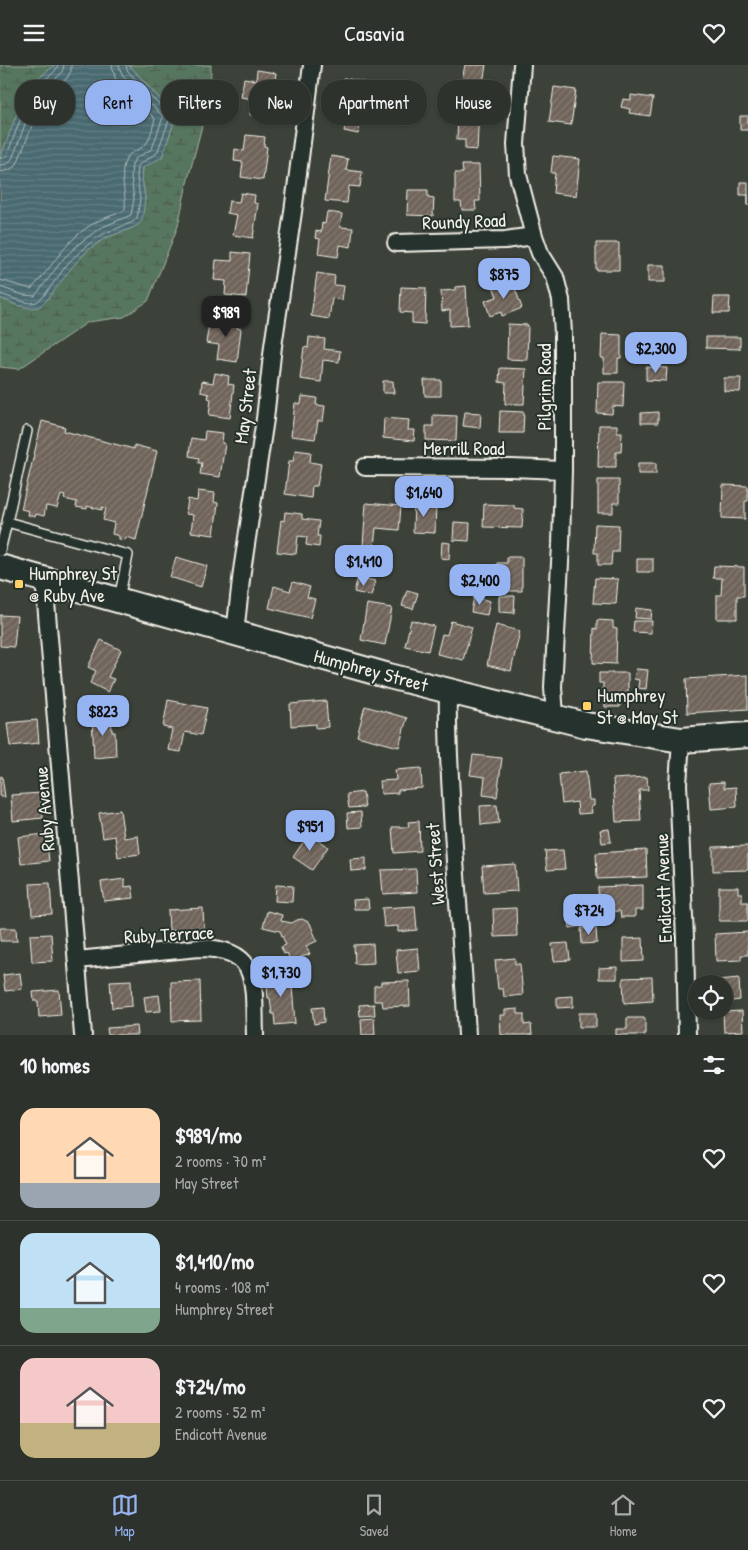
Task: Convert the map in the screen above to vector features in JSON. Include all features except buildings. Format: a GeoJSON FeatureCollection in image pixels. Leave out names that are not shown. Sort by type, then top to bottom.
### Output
{"type":"FeatureCollection","features":[{"type":"Feature","properties":{"kind":"main road","name":"Humphrey Street"},"geometry":{"type":"LineString","coordinates":[[0,567],[389,676],[594,726],[682,740],[748,735]]}},
{"type":"Feature","properties":{"kind":"street","name":"May Street"},"geometry":{"type":"LineString","coordinates":[[235,633],[242,571],[260,455],[270,362],[312,65]]}},
{"type":"Feature","properties":{"kind":"street","name":"Pilgrim Road"},"geometry":{"type":"LineString","coordinates":[[522,65],[516,144],[518,175],[534,237],[540,253],[555,277],[561,299],[563,335],[563,470],[553,687],[555,717]]}},
{"type":"Feature","properties":{"kind":"street","name":"Roundy Road"},"geometry":{"type":"LineString","coordinates":[[396,243],[505,240],[534,237]]}},
{"type":"Feature","properties":{"kind":"street","name":"Merrill Road"},"geometry":{"type":"LineString","coordinates":[[365,467],[563,470]]}},
{"type":"Feature","properties":{"kind":"street","name":"Ruby Avenue"},"geometry":{"type":"LineString","coordinates":[[44,579],[84,1035]]}},
{"type":"Feature","properties":{"kind":"street","name":"West Street"},"geometry":{"type":"LineString","coordinates":[[448,690],[447,731],[454,868],[463,957],[467,1035]]}},
{"type":"Feature","properties":{"kind":"street","name":"Endicott Avenue"},"geometry":{"type":"LineString","coordinates":[[682,740],[678,784],[687,1035]]}},
{"type":"Feature","properties":{"kind":"street","name":"Ruby Terrace"},"geometry":{"type":"LineString","coordinates":[[77,960],[199,948],[216,948],[234,954],[242,960],[251,972],[255,1035]]}},
{"type":"Feature","properties":{"kind":"lane"},"geometry":{"type":"LineString","coordinates":[[0,551],[26,431]]}},
{"type":"Feature","properties":{"kind":"lane"},"geometry":{"type":"LineString","coordinates":[[7,521],[128,555],[119,600]]}},
{"type":"Feature","properties":{"kind":"green space"},"geometry":{"type":"Polygon","coordinates":[[[0,65],[55,65],[36,80],[15,80],[15,125],[0,159],[0,65]]]}},
{"type":"Feature","properties":{"kind":"green space"},"geometry":{"type":"Polygon","coordinates":[[[127,65],[211,65],[211,80],[161,80],[161,99],[151,89],[151,80],[143,80],[127,65]]]}},
{"type":"Feature","properties":{"kind":"green space"},"geometry":{"type":"Polygon","coordinates":[[[173,125],[202,125],[178,226],[148,301],[124,317],[88,322],[19,369],[0,367],[0,298],[19,306],[73,266],[88,250],[105,238],[135,227],[145,199],[142,177],[143,167],[162,157],[173,125]]]}},
{"type":"Feature","properties":{"kind":"water"},"geometry":{"type":"Polygon","coordinates":[[[55,65],[127,65],[143,80],[85,80],[85,125],[151,125],[151,89],[161,99],[161,125],[173,125],[162,157],[143,168],[142,177],[145,199],[142,221],[135,227],[105,238],[88,250],[47,300],[39,307],[30,308],[19,306],[0,298],[0,159],[15,118],[15,125],[75,125],[75,80],[36,80],[55,65]]]}},
{"type":"Feature","properties":{"kind":"place","name":"Humphrey St @ Ruby Ave"},"geometry":{"type":"Point","coordinates":[19,584]}},
{"type":"Feature","properties":{"kind":"place","name":"Humphrey St @ May St"},"geometry":{"type":"Point","coordinates":[587,706]}}]}
